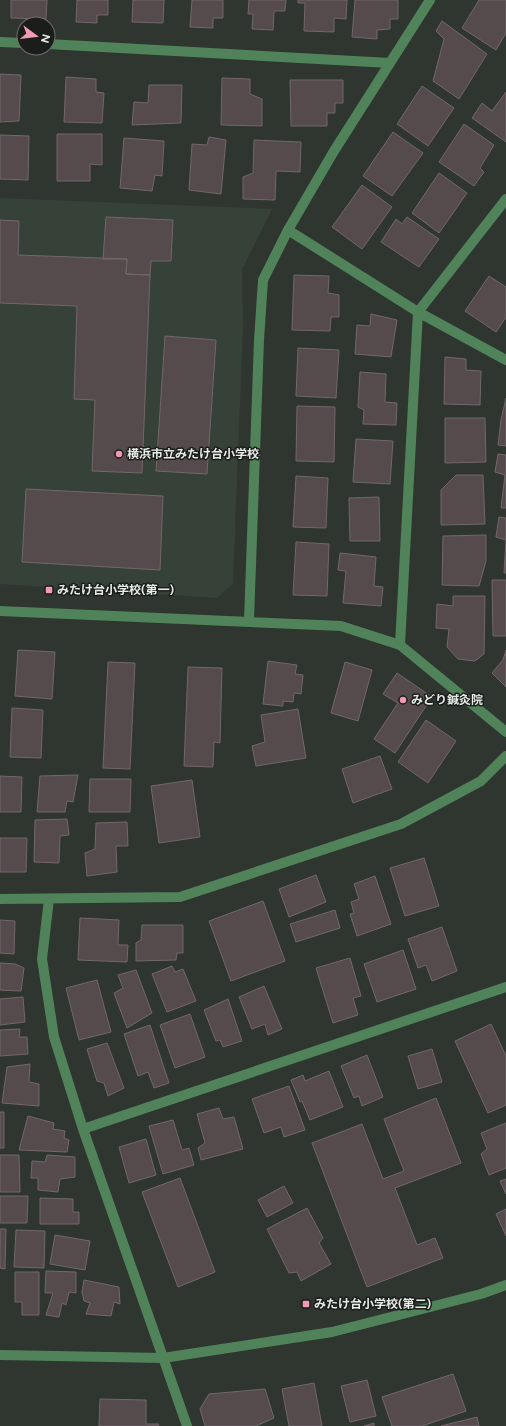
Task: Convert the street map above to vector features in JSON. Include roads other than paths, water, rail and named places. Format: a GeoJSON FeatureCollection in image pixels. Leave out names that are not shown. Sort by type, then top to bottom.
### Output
{"type":"FeatureCollection","features":[{"type":"Feature","properties":{"kind":"street"},"geometry":{"type":"LineString","coordinates":[[249,621],[263,280],[288,230],[334,151],[430,0]]}},
{"type":"Feature","properties":{"kind":"street"},"geometry":{"type":"LineString","coordinates":[[0,42],[16,43]]}},
{"type":"Feature","properties":{"kind":"street"},"geometry":{"type":"LineString","coordinates":[[56,44],[390,63]]}},
{"type":"Feature","properties":{"kind":"street"},"geometry":{"type":"LineString","coordinates":[[400,645],[418,312],[506,199]]}},
{"type":"Feature","properties":{"kind":"street"},"geometry":{"type":"LineString","coordinates":[[288,230],[418,312],[506,360]]}},
{"type":"Feature","properties":{"kind":"street"},"geometry":{"type":"LineString","coordinates":[[0,611],[341,626],[400,645],[506,732]]}},
{"type":"Feature","properties":{"kind":"street"},"geometry":{"type":"LineString","coordinates":[[0,899],[180,897],[401,824],[481,781],[506,756]]}},
{"type":"Feature","properties":{"kind":"street"},"geometry":{"type":"LineString","coordinates":[[49,899],[42,959],[54,1037],[83,1129],[187,1426]]}},
{"type":"Feature","properties":{"kind":"street"},"geometry":{"type":"LineString","coordinates":[[83,1129],[506,986]]}},
{"type":"Feature","properties":{"kind":"street"},"geometry":{"type":"LineString","coordinates":[[0,1354],[163,1358],[332,1332],[481,1294],[506,1285]]}},
{"type":"Feature","properties":{"kind":"place","name":"横浜市立みたけ台小学校"},"geometry":{"type":"Point","coordinates":[119,454]}},
{"type":"Feature","properties":{"kind":"place","name":"みたけ台小学校(第一)"},"geometry":{"type":"Point","coordinates":[49,590]}},
{"type":"Feature","properties":{"kind":"place","name":"みどり鍼灸院"},"geometry":{"type":"Point","coordinates":[403,700]}},
{"type":"Feature","properties":{"kind":"place","name":"みたけ台小学校(第二)"},"geometry":{"type":"Point","coordinates":[306,1304]}}]}
